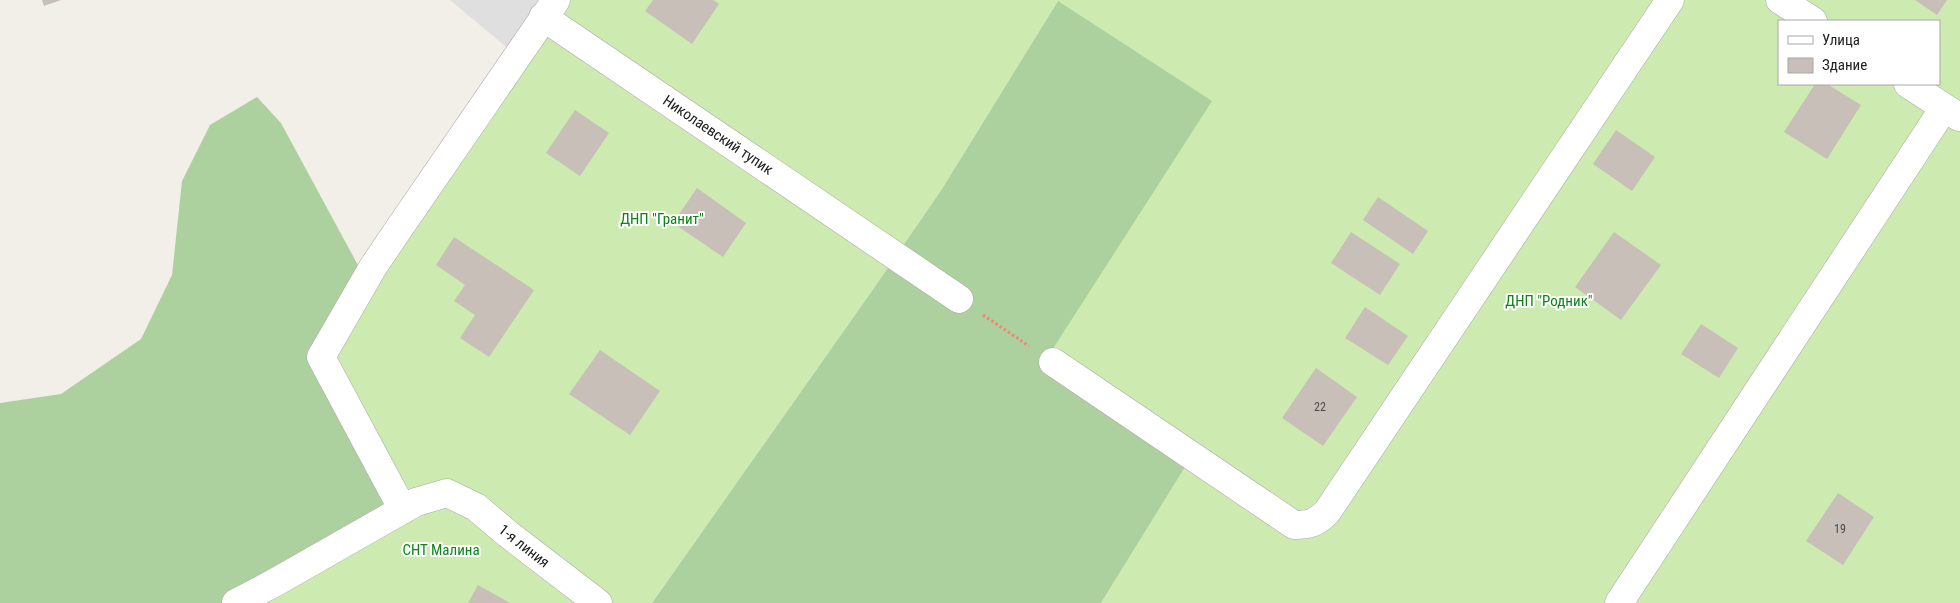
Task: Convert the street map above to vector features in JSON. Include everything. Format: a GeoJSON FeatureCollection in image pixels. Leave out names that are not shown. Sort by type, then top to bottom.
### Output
{"type":"FeatureCollection","features":[{"type":"Feature","properties":{"kind":"street"},"geometry":{"type":"LineString","coordinates":[[1052,362],[1294,525],[1309,525],[1318,521],[1327,512],[1670,0]]}},
{"type":"Feature","properties":{"kind":"street"},"geometry":{"type":"LineString","coordinates":[[1780,0],[1811,20]]}},
{"type":"Feature","properties":{"kind":"street"},"geometry":{"type":"LineString","coordinates":[[236,603],[403,510],[321,357],[379,259],[550,9]]}},
{"type":"Feature","properties":{"kind":"street","name":"Николаевский тупик"},"geometry":{"type":"LineString","coordinates":[[550,9],[959,299]]}},
{"type":"Feature","properties":{"kind":"street"},"geometry":{"type":"LineString","coordinates":[[1619,603],[1952,113],[1910,85]]}},
{"type":"Feature","properties":{"kind":"street","name":"1-я линия"},"geometry":{"type":"LineString","coordinates":[[403,510],[416,502],[447,493],[476,507],[598,603]]}},
{"type":"Feature","properties":{"kind":"path"},"geometry":{"type":"LineString","coordinates":[[959,299],[1052,362]]}},
{"type":"Feature","properties":{"kind":"shaded area"},"geometry":{"type":"Polygon","coordinates":[[[450,0],[556,0],[517,56],[450,0]]]}},
{"type":"Feature","properties":{"kind":"green space"},"geometry":{"type":"Polygon","coordinates":[[[556,0],[1960,0],[1960,603],[1101,603],[1190,459],[1047,358],[1058,1],[942,189],[652,603],[235,603],[321,357],[556,0]]]}},
{"type":"Feature","properties":{"kind":"green space"},"geometry":{"type":"Polygon","coordinates":[[[1058,1],[1212,101],[1047,358],[1190,459],[1101,603],[652,603],[942,189],[1058,1]]]}},
{"type":"Feature","properties":{"kind":"green space"},"geometry":{"type":"Polygon","coordinates":[[[257,97],[281,123],[366,280],[321,357],[400,510],[235,603],[0,603],[0,403],[61,394],[141,339],[172,275],[182,181],[210,125],[257,97]]]}},
{"type":"Feature","properties":{"kind":"building"},"geometry":{"type":"Polygon","coordinates":[[[42,0],[61,0],[44,6],[42,0]]]}},
{"type":"Feature","properties":{"kind":"building"},"geometry":{"type":"Polygon","coordinates":[[[653,0],[713,0],[719,4],[692,44],[645,11],[653,0]]]}},
{"type":"Feature","properties":{"kind":"building"},"geometry":{"type":"Polygon","coordinates":[[[1915,0],[1947,0],[1937,15],[1915,0]]]}},
{"type":"Feature","properties":{"kind":"building"},"geometry":{"type":"Polygon","coordinates":[[[1814,85],[1829,85],[1861,105],[1827,159],[1784,132],[1814,85]]]}},
{"type":"Feature","properties":{"kind":"building"},"geometry":{"type":"Polygon","coordinates":[[[575,110],[609,133],[580,176],[546,153],[575,110]]]}},
{"type":"Feature","properties":{"kind":"building"},"geometry":{"type":"Polygon","coordinates":[[[1616,130],[1655,157],[1632,191],[1593,164],[1616,130]]]}},
{"type":"Feature","properties":{"kind":"building"},"geometry":{"type":"Polygon","coordinates":[[[697,188],[746,223],[723,257],[673,223],[697,188]]]}},
{"type":"Feature","properties":{"kind":"building"},"geometry":{"type":"Polygon","coordinates":[[[1378,197],[1428,231],[1413,254],[1363,220],[1378,197]]]}},
{"type":"Feature","properties":{"kind":"building"},"geometry":{"type":"Polygon","coordinates":[[[1351,232],[1400,264],[1380,295],[1331,263],[1351,232]]]}},
{"type":"Feature","properties":{"kind":"building"},"geometry":{"type":"Polygon","coordinates":[[[1614,232],[1661,265],[1621,320],[1575,287],[1614,232]]]}},
{"type":"Feature","properties":{"kind":"building"},"geometry":{"type":"Polygon","coordinates":[[[454,237],[534,290],[489,357],[460,338],[475,315],[454,301],[465,285],[436,265],[454,237]]]}},
{"type":"Feature","properties":{"kind":"building"},"geometry":{"type":"Polygon","coordinates":[[[1365,307],[1408,336],[1388,365],[1345,338],[1365,307]]]}},
{"type":"Feature","properties":{"kind":"building"},"geometry":{"type":"Polygon","coordinates":[[[1701,324],[1738,348],[1719,378],[1681,354],[1701,324]]]}},
{"type":"Feature","properties":{"kind":"building"},"geometry":{"type":"Polygon","coordinates":[[[600,350],[660,391],[630,435],[569,394],[600,350]]]}},
{"type":"Feature","properties":{"kind":"building"},"geometry":{"type":"Polygon","coordinates":[[[1316,368],[1357,397],[1323,446],[1282,418],[1316,368]]]}},
{"type":"Feature","properties":{"kind":"building"},"geometry":{"type":"Polygon","coordinates":[[[1838,493],[1874,517],[1843,565],[1806,541],[1838,493]]]}},
{"type":"Feature","properties":{"kind":"building"},"geometry":{"type":"Polygon","coordinates":[[[478,585],[510,603],[468,603],[478,585]]]}},
{"type":"Feature","properties":{"kind":"park label","name":"ДНП \"Гранит\""},"geometry":{"type":"Point","coordinates":[662,219]}},
{"type":"Feature","properties":{"kind":"park label","name":"ДНП \"Родник\""},"geometry":{"type":"Point","coordinates":[1549,301]}},
{"type":"Feature","properties":{"kind":"park label","name":"СНТ Малина"},"geometry":{"type":"Point","coordinates":[441,550]}}]}
